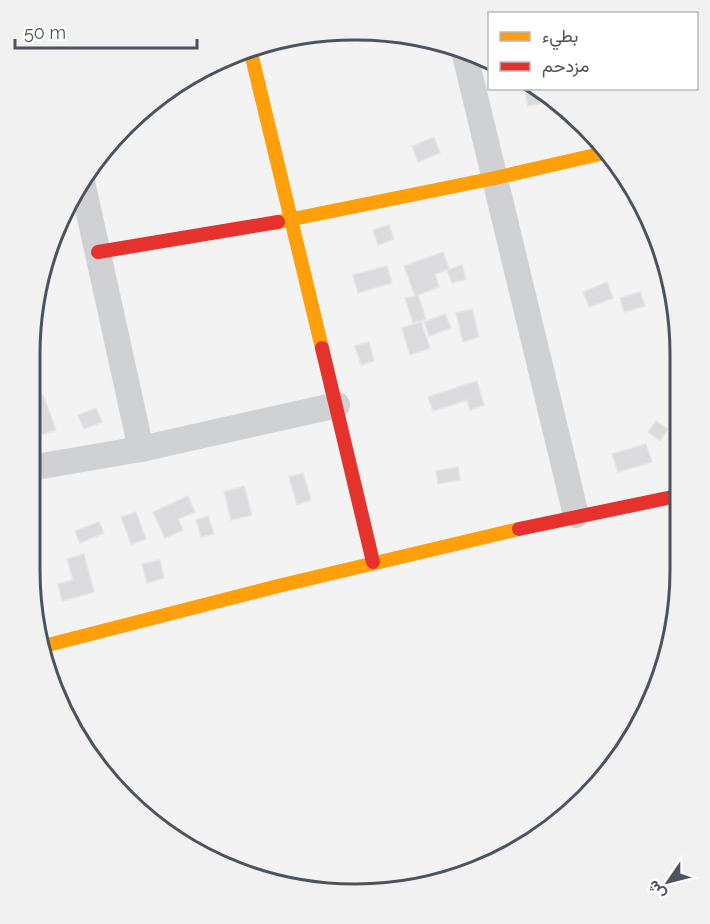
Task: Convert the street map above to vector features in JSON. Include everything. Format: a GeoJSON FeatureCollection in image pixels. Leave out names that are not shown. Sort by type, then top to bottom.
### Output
{"type":"FeatureCollection","features":[{"type":"Feature","properties":{"kind":"street"},"geometry":{"type":"LineString","coordinates":[[252,58],[289,220],[337,405],[373,562]]}},
{"type":"Feature","properties":{"kind":"street"},"geometry":{"type":"LineString","coordinates":[[466,61],[576,515]]}},
{"type":"Feature","properties":{"kind":"street"},"geometry":{"type":"LineString","coordinates":[[98,252],[289,220],[597,155]]}},
{"type":"Feature","properties":{"kind":"street"},"geometry":{"type":"LineString","coordinates":[[85,195],[141,449]]}},
{"type":"Feature","properties":{"kind":"street"},"geometry":{"type":"LineString","coordinates":[[40,466],[141,449],[337,405]]}},
{"type":"Feature","properties":{"kind":"street"},"geometry":{"type":"LineString","coordinates":[[50,644],[373,562],[576,515],[670,497]]}},
{"type":"Feature","properties":{"kind":"building"},"geometry":{"type":"Polygon","coordinates":[[[525,91],[539,100],[540,104],[528,106],[525,91]]]}},
{"type":"Feature","properties":{"kind":"building"},"geometry":{"type":"Polygon","coordinates":[[[434,137],[440,153],[418,162],[412,146],[434,137]]]}},
{"type":"Feature","properties":{"kind":"building"},"geometry":{"type":"Polygon","coordinates":[[[389,225],[394,239],[378,245],[373,230],[389,225]]]}},
{"type":"Feature","properties":{"kind":"building"},"geometry":{"type":"Polygon","coordinates":[[[443,252],[449,269],[435,274],[439,287],[415,296],[404,266],[443,252]]]}},
{"type":"Feature","properties":{"kind":"building"},"geometry":{"type":"Polygon","coordinates":[[[462,265],[466,279],[452,283],[447,270],[462,265]]]}},
{"type":"Feature","properties":{"kind":"building"},"geometry":{"type":"Polygon","coordinates":[[[387,266],[392,283],[358,293],[353,275],[387,266]]]}},
{"type":"Feature","properties":{"kind":"building"},"geometry":{"type":"Polygon","coordinates":[[[607,282],[613,298],[589,307],[583,292],[607,282]]]}},
{"type":"Feature","properties":{"kind":"building"},"geometry":{"type":"Polygon","coordinates":[[[640,292],[645,306],[624,312],[620,298],[640,292]]]}},
{"type":"Feature","properties":{"kind":"building"},"geometry":{"type":"Polygon","coordinates":[[[418,295],[426,319],[413,323],[405,298],[418,295]]]}},
{"type":"Feature","properties":{"kind":"building"},"geometry":{"type":"Polygon","coordinates":[[[472,309],[479,337],[463,342],[456,313],[472,309]]]}},
{"type":"Feature","properties":{"kind":"building"},"geometry":{"type":"Polygon","coordinates":[[[445,314],[451,328],[429,336],[424,322],[445,314]]]}},
{"type":"Feature","properties":{"kind":"building"},"geometry":{"type":"Polygon","coordinates":[[[421,322],[430,348],[410,355],[402,328],[421,322]]]}},
{"type":"Feature","properties":{"kind":"building"},"geometry":{"type":"Polygon","coordinates":[[[369,342],[374,361],[361,365],[355,346],[369,342]]]}},
{"type":"Feature","properties":{"kind":"building"},"geometry":{"type":"Polygon","coordinates":[[[477,381],[484,405],[470,410],[467,400],[433,411],[428,397],[477,381]]]}},
{"type":"Feature","properties":{"kind":"building"},"geometry":{"type":"Polygon","coordinates":[[[43,395],[56,430],[40,436],[40,396],[43,395]]]}},
{"type":"Feature","properties":{"kind":"building"},"geometry":{"type":"Polygon","coordinates":[[[96,408],[102,422],[84,429],[78,415],[96,408]]]}},
{"type":"Feature","properties":{"kind":"building"},"geometry":{"type":"Polygon","coordinates":[[[656,421],[668,429],[660,441],[648,432],[656,421]]]}},
{"type":"Feature","properties":{"kind":"building"},"geometry":{"type":"Polygon","coordinates":[[[646,444],[652,462],[618,472],[612,454],[646,444]]]}},
{"type":"Feature","properties":{"kind":"building"},"geometry":{"type":"Polygon","coordinates":[[[458,467],[460,480],[438,484],[436,471],[458,467]]]}},
{"type":"Feature","properties":{"kind":"building"},"geometry":{"type":"Polygon","coordinates":[[[303,473],[311,500],[297,505],[289,477],[303,473]]]}},
{"type":"Feature","properties":{"kind":"building"},"geometry":{"type":"Polygon","coordinates":[[[244,486],[252,515],[231,520],[224,492],[244,486]]]}},
{"type":"Feature","properties":{"kind":"building"},"geometry":{"type":"Polygon","coordinates":[[[188,496],[195,512],[178,519],[183,530],[165,538],[153,512],[188,496]]]}},
{"type":"Feature","properties":{"kind":"building"},"geometry":{"type":"Polygon","coordinates":[[[136,512],[146,539],[131,544],[121,517],[136,512]]]}},
{"type":"Feature","properties":{"kind":"building"},"geometry":{"type":"Polygon","coordinates":[[[208,516],[214,534],[201,537],[196,520],[208,516]]]}},
{"type":"Feature","properties":{"kind":"building"},"geometry":{"type":"Polygon","coordinates":[[[99,522],[104,533],[80,543],[75,531],[99,522]]]}},
{"type":"Feature","properties":{"kind":"building"},"geometry":{"type":"Polygon","coordinates":[[[84,554],[94,592],[62,601],[58,584],[73,580],[67,559],[84,554]]]}},
{"type":"Feature","properties":{"kind":"building"},"geometry":{"type":"Polygon","coordinates":[[[160,560],[164,578],[147,583],[142,564],[160,560]]]}},
{"type":"Feature","properties":{"kind":"traffic: slow"},"geometry":{"type":"LineString","coordinates":[[252,58],[322,348]]}},
{"type":"Feature","properties":{"kind":"traffic: slow"},"geometry":{"type":"LineString","coordinates":[[278,222],[495,178],[597,155]]}},
{"type":"Feature","properties":{"kind":"traffic: slow"},"geometry":{"type":"LineString","coordinates":[[50,644],[278,586],[519,529]]}},
{"type":"Feature","properties":{"kind":"traffic: jam"},"geometry":{"type":"LineString","coordinates":[[98,252],[278,222]]}},
{"type":"Feature","properties":{"kind":"traffic: jam"},"geometry":{"type":"LineString","coordinates":[[322,348],[373,562]]}},
{"type":"Feature","properties":{"kind":"traffic: jam"},"geometry":{"type":"LineString","coordinates":[[519,529],[670,497]]}}]}
